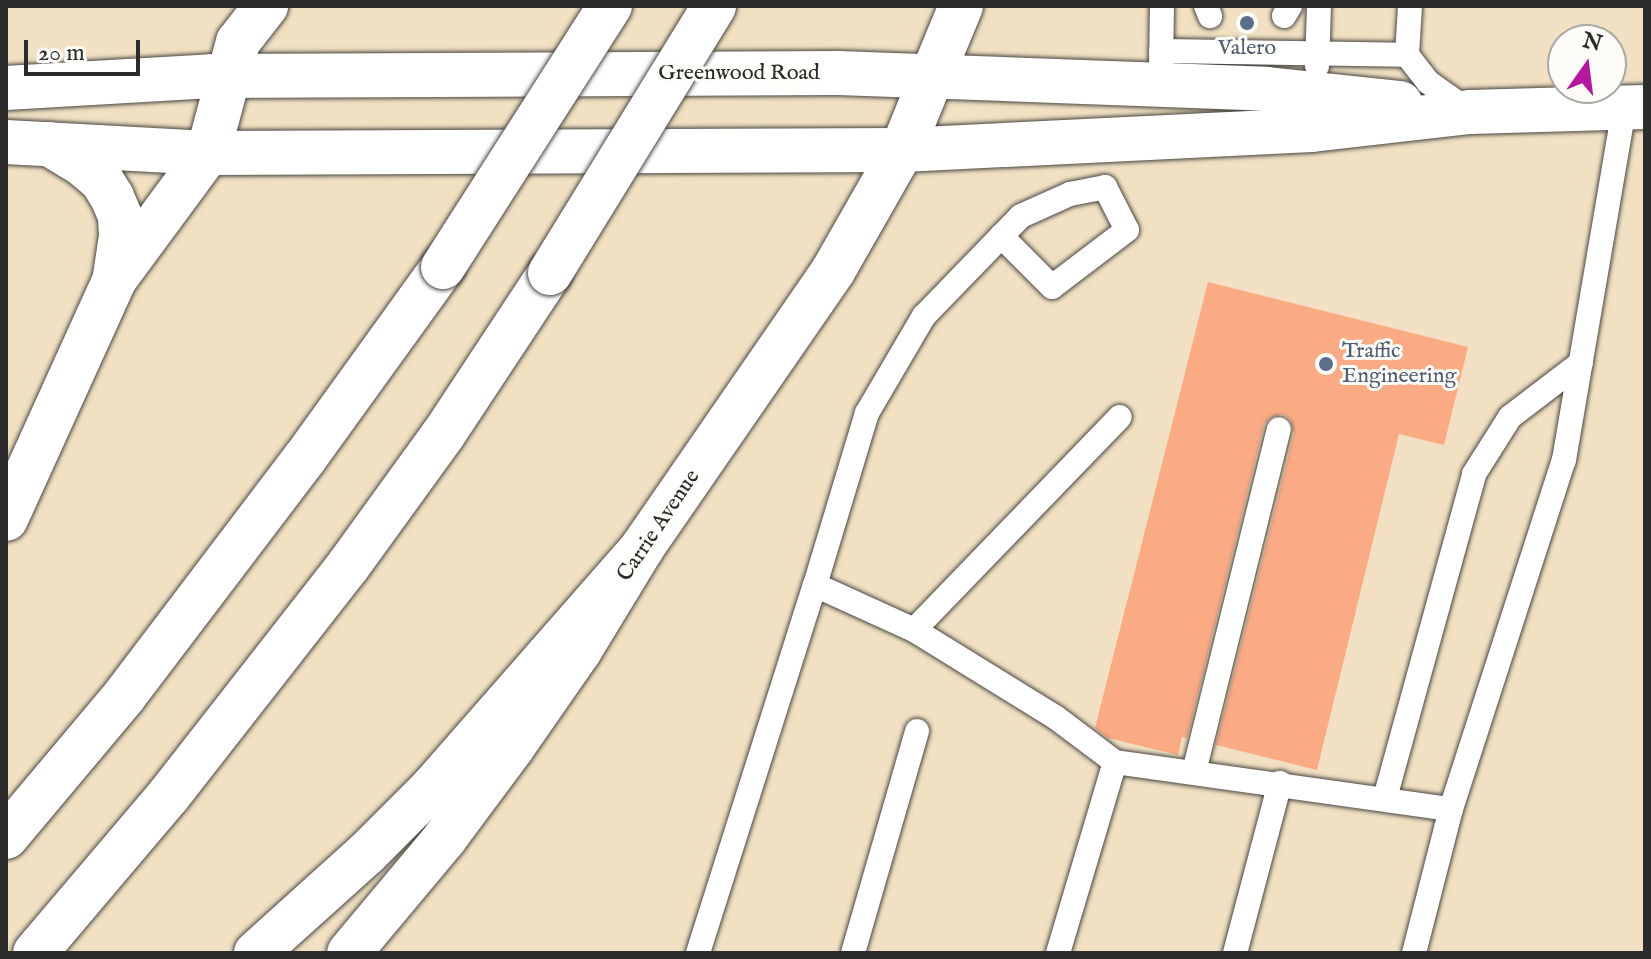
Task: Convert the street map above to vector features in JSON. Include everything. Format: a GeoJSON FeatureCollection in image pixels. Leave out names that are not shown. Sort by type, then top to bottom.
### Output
{"type":"FeatureCollection","features":[{"type":"Feature","properties":{"kind":"main road"},"geometry":{"type":"LineString","coordinates":[[6,519],[115,279],[208,153],[238,42],[266,6]]}},
{"type":"Feature","properties":{"kind":"main road"},"geometry":{"type":"LineString","coordinates":[[6,837],[135,683],[305,458],[443,267],[610,6]]}},
{"type":"Feature","properties":{"kind":"main road"},"geometry":{"type":"LineString","coordinates":[[35,953],[169,795],[348,566],[443,435],[550,273],[714,6]]}},
{"type":"Feature","properties":{"kind":"main road","name":"Carrie Avenue"},"geometry":{"type":"LineString","coordinates":[[349,953],[445,838],[512,748],[580,650],[642,548],[833,271],[902,150],[961,6]]}},
{"type":"Feature","properties":{"kind":"main road","name":"Greenwood Road"},"geometry":{"type":"LineString","coordinates":[[6,88],[230,75],[932,76],[1161,68],[1317,73],[1470,112]]}},
{"type":"Feature","properties":{"kind":"main road","name":"Greenwood Road"},"geometry":{"type":"LineString","coordinates":[[6,142],[208,153],[902,150],[1265,133],[1470,112],[1635,108]]}},
{"type":"Feature","properties":{"kind":"main road"},"geometry":{"type":"LineString","coordinates":[[49,144],[82,164],[102,181],[112,197],[120,216],[121,236],[115,279]]}},
{"type":"Feature","properties":{"kind":"main road"},"geometry":{"type":"LineString","coordinates":[[256,953],[366,854],[432,788],[642,548]]}},
{"type":"Feature","properties":{"kind":"lane"},"geometry":{"type":"LineString","coordinates":[[1161,68],[1162,6]]}},
{"type":"Feature","properties":{"kind":"lane"},"geometry":{"type":"LineString","coordinates":[[1319,6],[1317,73],[1407,55]]}},
{"type":"Feature","properties":{"kind":"lane"},"geometry":{"type":"LineString","coordinates":[[1410,6],[1407,55],[1428,82],[1470,112]]}},
{"type":"Feature","properties":{"kind":"lane"},"geometry":{"type":"LineString","coordinates":[[1414,953],[1451,809],[1564,460],[1581,363],[1635,108]]}},
{"type":"Feature","properties":{"kind":"lane"},"geometry":{"type":"LineString","coordinates":[[698,953],[867,413],[924,316],[1001,236],[1021,216],[1070,194],[1105,187],[1127,230],[1052,287],[1001,236]]}},
{"type":"Feature","properties":{"kind":"lane"},"geometry":{"type":"LineString","coordinates":[[1385,798],[1474,474],[1510,417],[1581,363]]}},
{"type":"Feature","properties":{"kind":"lane"},"geometry":{"type":"LineString","coordinates":[[914,630],[1120,417]]}},
{"type":"Feature","properties":{"kind":"lane"},"geometry":{"type":"LineString","coordinates":[[1194,772],[1279,429]]}},
{"type":"Feature","properties":{"kind":"lane"},"geometry":{"type":"LineString","coordinates":[[815,585],[914,630],[1055,717],[1115,762],[1451,809]]}},
{"type":"Feature","properties":{"kind":"lane"},"geometry":{"type":"LineString","coordinates":[[853,953],[917,731]]}},
{"type":"Feature","properties":{"kind":"lane"},"geometry":{"type":"LineString","coordinates":[[1058,953],[1115,762]]}},
{"type":"Feature","properties":{"kind":"lane"},"geometry":{"type":"LineString","coordinates":[[1235,953],[1280,783]]}},
{"type":"Feature","properties":{"kind":"building"},"geometry":{"type":"Polygon","coordinates":[[[1208,282],[1468,347],[1444,445],[1399,434],[1317,770],[1216,745],[1294,433],[1290,419],[1282,414],[1269,418],[1264,425],[1187,738],[1182,737],[1178,755],[1108,738],[1095,728],[1208,282]]]}},
{"type":"Feature","properties":{"kind":"place","name":"Valero"},"geometry":{"type":"Point","coordinates":[1247,23]}},
{"type":"Feature","properties":{"kind":"place","name":"Traffic Engineering"},"geometry":{"type":"Point","coordinates":[1326,364]}}]}
